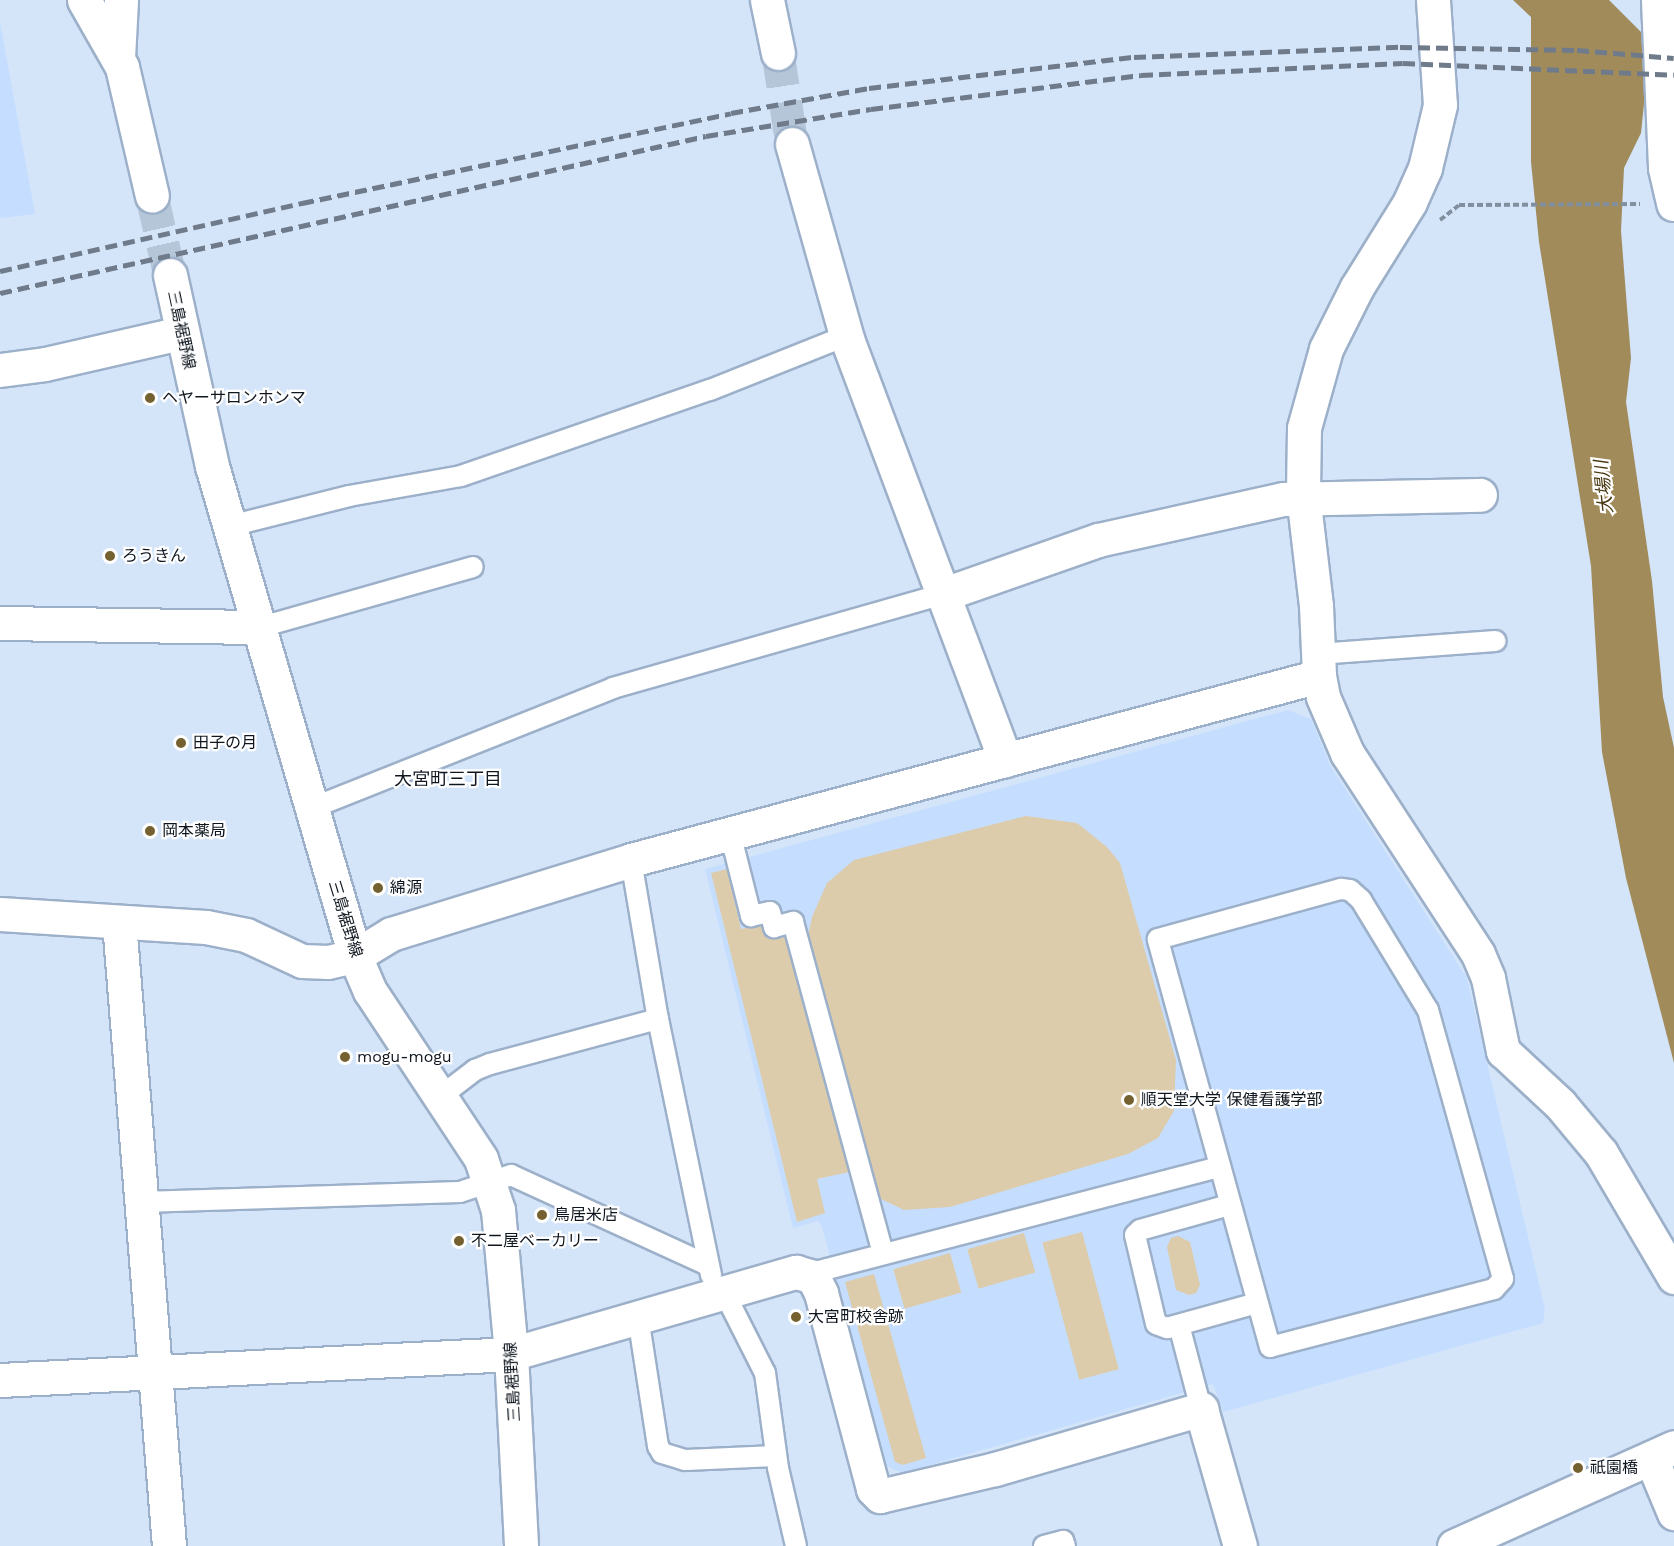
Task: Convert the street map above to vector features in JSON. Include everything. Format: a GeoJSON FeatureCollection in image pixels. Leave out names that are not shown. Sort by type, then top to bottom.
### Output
{"type":"FeatureCollection","features":[{"type":"Feature","properties":{"kind":"street"},"geometry":{"type":"LineString","coordinates":[[84,0],[118,58],[128,86],[152,196]]}},
{"type":"Feature","properties":{"kind":"street"},"geometry":{"type":"LineString","coordinates":[[118,58],[122,0]]}},
{"type":"Feature","properties":{"kind":"street"},"geometry":{"type":"LineString","coordinates":[[767,0],[778,53]]}},
{"type":"Feature","properties":{"kind":"street"},"geometry":{"type":"LineString","coordinates":[[1433,0],[1441,88],[1438,123],[1410,202],[1357,287],[1326,349],[1304,428],[1303,495],[1318,665],[1326,706],[1347,753],[1481,960],[1503,1050],[1560,1104],[1601,1153],[1674,1277]]}},
{"type":"Feature","properties":{"kind":"street"},"geometry":{"type":"LineString","coordinates":[[1658,0],[1665,168],[1659,204]]}},
{"type":"Feature","properties":{"kind":"street"},"geometry":{"type":"LineString","coordinates":[[792,144],[846,336],[1005,760]]}},
{"type":"Feature","properties":{"kind":"street","name":"三島裾野線"},"geometry":{"type":"LineString","coordinates":[[170,275],[180,333],[230,526],[355,956],[370,991],[481,1159],[498,1210],[512,1354],[521,1546]]}},
{"type":"Feature","properties":{"kind":"street"},"geometry":{"type":"LineString","coordinates":[[0,370],[45,364],[180,333]]}},
{"type":"Feature","properties":{"kind":"street"},"geometry":{"type":"LineString","coordinates":[[944,594],[1098,540],[1303,495],[1480,495]]}},
{"type":"Feature","properties":{"kind":"street"},"geometry":{"type":"LineString","coordinates":[[0,622],[261,627]]}},
{"type":"Feature","properties":{"kind":"street"},"geometry":{"type":"LineString","coordinates":[[0,914],[206,927],[246,935],[302,961],[327,962],[355,956],[391,934],[631,860],[1005,760],[1318,665]]}},
{"type":"Feature","properties":{"kind":"street"},"geometry":{"type":"LineString","coordinates":[[119,922],[169,1546]]}},
{"type":"Feature","properties":{"kind":"street"},"geometry":{"type":"LineString","coordinates":[[0,1380],[512,1354],[638,1317],[716,1284],[796,1272],[808,1274],[821,1293],[873,1489],[880,1496],[995,1469],[1201,1408],[1240,1546]]}},
{"type":"Feature","properties":{"kind":"street"},"geometry":{"type":"LineString","coordinates":[[1454,1546],[1663,1452],[1674,1513]]}},
{"type":"Feature","properties":{"kind":"lane"},"geometry":{"type":"LineString","coordinates":[[230,526],[349,496],[461,476],[710,390],[846,336]]}},
{"type":"Feature","properties":{"kind":"lane"},"geometry":{"type":"LineString","coordinates":[[261,627],[473,567]]}},
{"type":"Feature","properties":{"kind":"lane"},"geometry":{"type":"LineString","coordinates":[[312,808],[613,688],[944,594]]}},
{"type":"Feature","properties":{"kind":"lane"},"geometry":{"type":"LineString","coordinates":[[1318,665],[1496,642]]}},
{"type":"Feature","properties":{"kind":"lane"},"geometry":{"type":"LineString","coordinates":[[730,833],[752,916],[770,912],[774,927],[793,922],[884,1254]]}},
{"type":"Feature","properties":{"kind":"lane"},"geometry":{"type":"LineString","coordinates":[[631,860],[658,1019],[716,1284],[765,1373],[777,1456],[796,1546]]}},
{"type":"Feature","properties":{"kind":"lane"},"geometry":{"type":"LineString","coordinates":[[1350,890],[1366,909],[1428,1010],[1503,1279],[1494,1289],[1270,1347],[1229,1205],[1158,939],[1318,892],[1350,890]]}},
{"type":"Feature","properties":{"kind":"lane"},"geometry":{"type":"LineString","coordinates":[[441,1096],[475,1070],[490,1064],[658,1019]]}},
{"type":"Feature","properties":{"kind":"lane"},"geometry":{"type":"LineString","coordinates":[[808,1274],[1219,1167]]}},
{"type":"Feature","properties":{"kind":"lane"},"geometry":{"type":"LineString","coordinates":[[142,1202],[460,1192],[490,1182],[520,1176],[674,1252],[716,1284]]}},
{"type":"Feature","properties":{"kind":"lane"},"geometry":{"type":"LineString","coordinates":[[1229,1205],[1140,1230],[1135,1234],[1156,1324],[1167,1328],[1257,1303]]}},
{"type":"Feature","properties":{"kind":"lane"},"geometry":{"type":"LineString","coordinates":[[638,1317],[658,1446],[662,1454],[685,1460],[777,1456]]}},
{"type":"Feature","properties":{"kind":"lane"},"geometry":{"type":"LineString","coordinates":[[1179,1325],[1201,1408]]}},
{"type":"Feature","properties":{"kind":"lane"},"geometry":{"type":"LineString","coordinates":[[1044,1546],[1063,1541],[1065,1546]]}},
{"type":"Feature","properties":{"kind":"path"},"geometry":{"type":"LineString","coordinates":[[1504,204],[1659,204]]}},
{"type":"Feature","properties":{"kind":"shaded area"},"geometry":{"type":"Polygon","coordinates":[[[0,22],[35,214],[0,218],[0,22]]]}},
{"type":"Feature","properties":{"kind":"shaded area","name":"順天堂大学 保健看護学部"},"geometry":{"type":"Polygon","coordinates":[[[1288,710],[1311,719],[1331,767],[1467,978],[1545,1309],[1543,1323],[1223,1412],[1213,1384],[902,1473],[887,1466],[822,1227],[818,1221],[793,1228],[705,869],[1288,710]]]}},
{"type":"Feature","properties":{"kind":"shaded area"},"geometry":{"type":"Polygon","coordinates":[[[1026,816],[1077,823],[1107,847],[1120,863],[1176,1060],[1174,1111],[1158,1138],[1128,1154],[950,1207],[904,1210],[881,1199],[874,1190],[807,940],[812,917],[827,883],[854,860],[1026,816]]]}},
{"type":"Feature","properties":{"kind":"shaded area"},"geometry":{"type":"Polygon","coordinates":[[[727,869],[741,929],[763,925],[767,937],[784,934],[849,1172],[817,1179],[825,1213],[797,1222],[711,873],[727,869]]]}},
{"type":"Feature","properties":{"kind":"shaded area"},"geometry":{"type":"Polygon","coordinates":[[[1082,1232],[1119,1369],[1079,1380],[1042,1243],[1082,1232]]]}},
{"type":"Feature","properties":{"kind":"shaded area"},"geometry":{"type":"Polygon","coordinates":[[[1024,1233],[1035,1272],[979,1289],[967,1249],[1024,1233]]]}},
{"type":"Feature","properties":{"kind":"shaded area"},"geometry":{"type":"Polygon","coordinates":[[[1178,1236],[1190,1242],[1200,1285],[1196,1293],[1189,1295],[1176,1290],[1167,1247],[1171,1238],[1178,1236]]]}},
{"type":"Feature","properties":{"kind":"shaded area"},"geometry":{"type":"Polygon","coordinates":[[[950,1253],[961,1292],[905,1309],[893,1269],[950,1253]]]}},
{"type":"Feature","properties":{"kind":"shaded area"},"geometry":{"type":"Polygon","coordinates":[[[874,1274],[926,1458],[903,1465],[895,1462],[845,1282],[874,1274]]]}},
{"type":"Feature","properties":{"kind":"water","name":"大場川"},"geometry":{"type":"Polygon","coordinates":[[[1513,0],[1609,0],[1643,34],[1645,94],[1641,133],[1624,168],[1621,231],[1631,358],[1626,402],[1652,581],[1663,697],[1674,748],[1674,1063],[1626,878],[1602,752],[1591,566],[1539,242],[1531,162],[1531,17],[1513,0]]]}},
{"type":"Feature","properties":{"kind":"tunnel"},"geometry":{"type":"LineString","coordinates":[[778,53],[792,144]]}},
{"type":"Feature","properties":{"kind":"tunnel"},"geometry":{"type":"LineString","coordinates":[[152,196],[170,275]]}},
{"type":"Feature","properties":{"kind":"railway"},"geometry":{"type":"LineString","coordinates":[[0,271],[302,203],[731,113],[869,88],[1134,57],[1400,47],[1577,50],[1674,58]]}},
{"type":"Feature","properties":{"kind":"railway"},"geometry":{"type":"LineString","coordinates":[[0,293],[706,136],[871,109],[1141,75],[1403,63],[1674,75]]}},
{"type":"Feature","properties":{"kind":"place","name":"ヘヤーサロンホンマ"},"geometry":{"type":"Point","coordinates":[150,398]}},
{"type":"Feature","properties":{"kind":"place","name":"ろうきん"},"geometry":{"type":"Point","coordinates":[110,556]}},
{"type":"Feature","properties":{"kind":"place","name":"田子の月"},"geometry":{"type":"Point","coordinates":[181,743]}},
{"type":"Feature","properties":{"kind":"place","name":"岡本薬局"},"geometry":{"type":"Point","coordinates":[150,831]}},
{"type":"Feature","properties":{"kind":"place","name":"綿源"},"geometry":{"type":"Point","coordinates":[378,888]}},
{"type":"Feature","properties":{"kind":"place","name":"mogu-mogu"},"geometry":{"type":"Point","coordinates":[345,1057]}},
{"type":"Feature","properties":{"kind":"place","name":"順天堂大学 保健看護学部"},"geometry":{"type":"Point","coordinates":[1129,1100]}},
{"type":"Feature","properties":{"kind":"place","name":"鳥居米店"},"geometry":{"type":"Point","coordinates":[542,1215]}},
{"type":"Feature","properties":{"kind":"place","name":"不二屋ベーカリー"},"geometry":{"type":"Point","coordinates":[459,1241]}},
{"type":"Feature","properties":{"kind":"place","name":"大宮町校舎跡"},"geometry":{"type":"Point","coordinates":[796,1317]}},
{"type":"Feature","properties":{"kind":"place","name":"祇園橋"},"geometry":{"type":"Point","coordinates":[1578,1468]}},
{"type":"Feature","properties":{"kind":"district","name":"大宮町三丁目"},"geometry":{"type":"Point","coordinates":[448,779]}}]}
